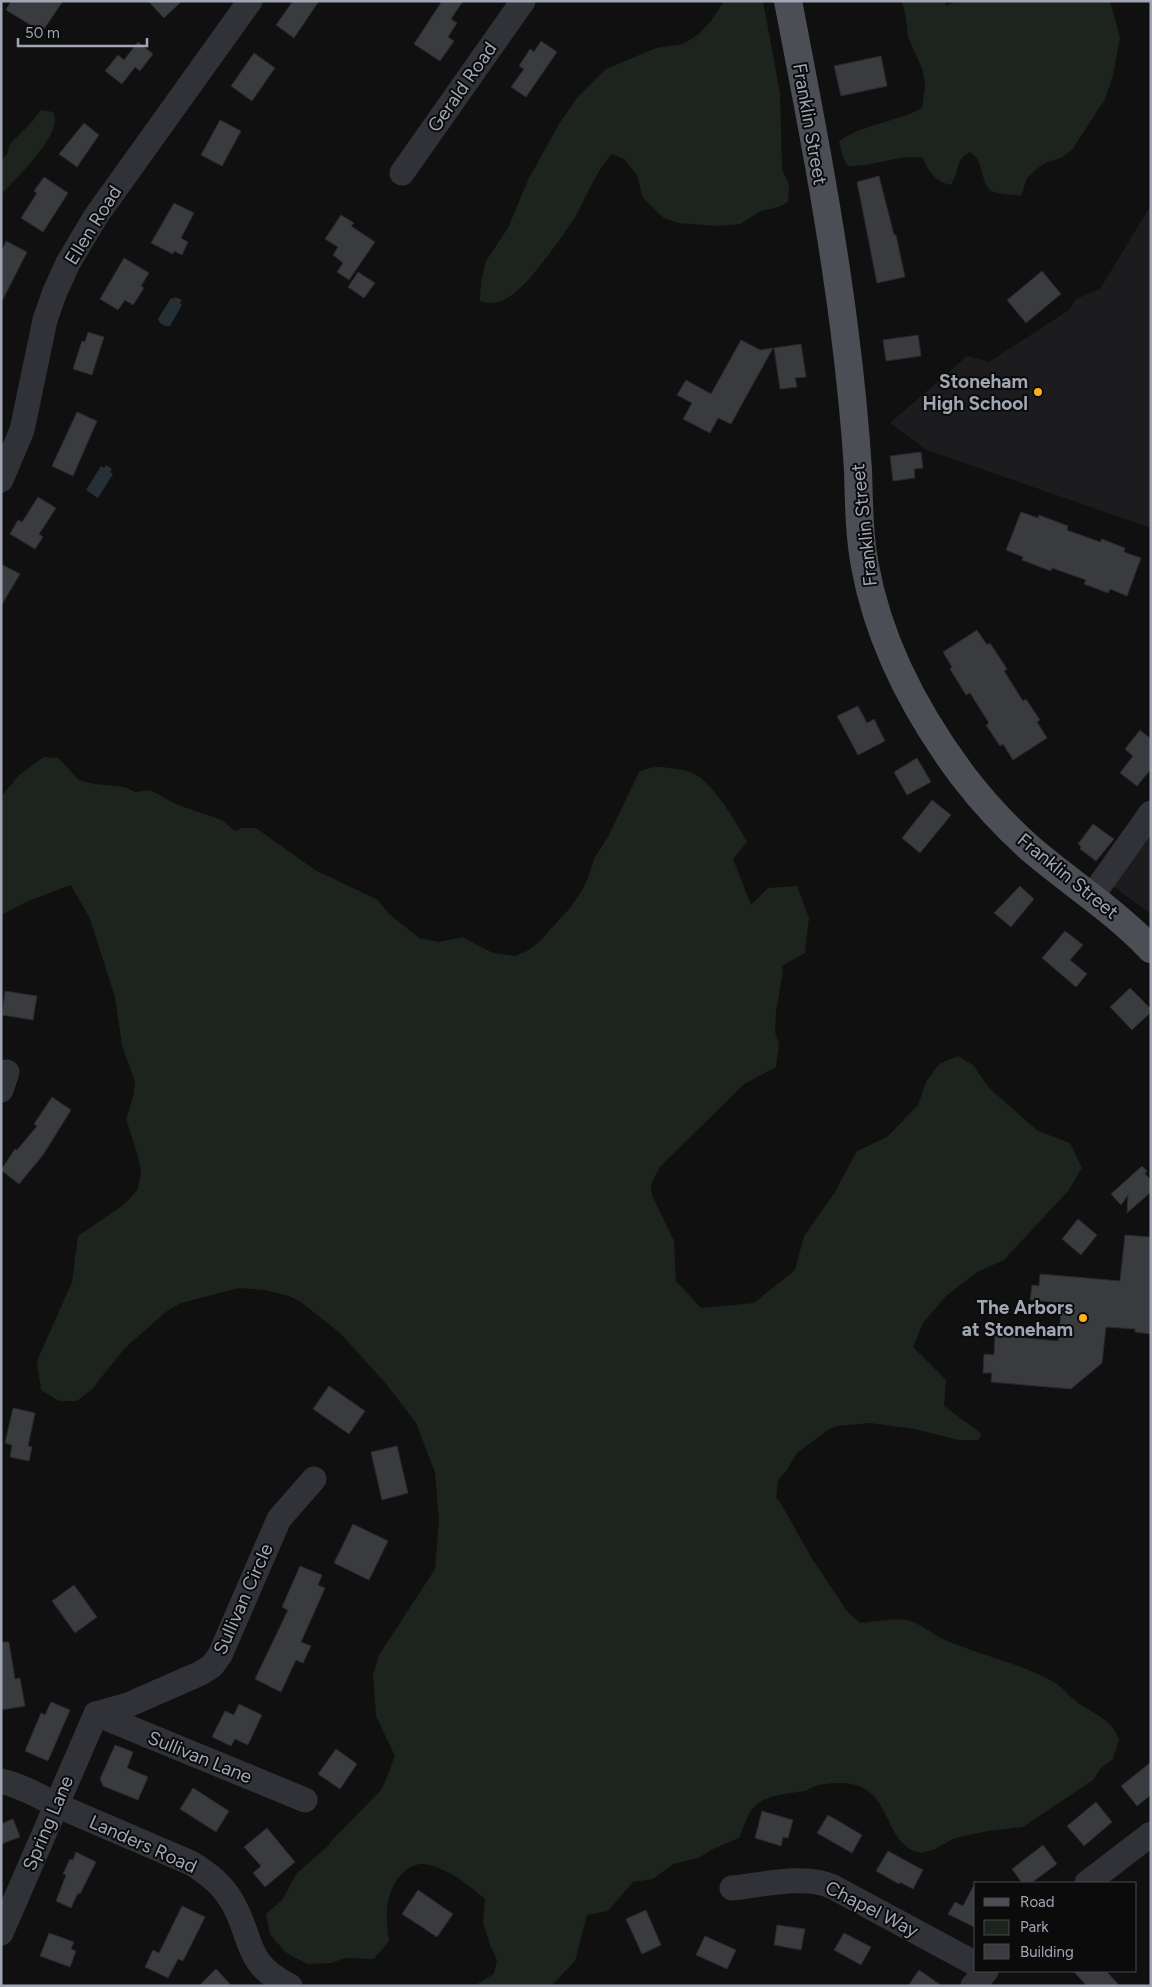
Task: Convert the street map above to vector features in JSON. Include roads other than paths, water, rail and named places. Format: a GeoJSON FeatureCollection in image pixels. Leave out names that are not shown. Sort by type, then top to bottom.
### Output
{"type":"FeatureCollection","features":[{"type":"Feature","properties":{"kind":"main road","name":"Franklin Street"},"geometry":{"type":"LineString","coordinates":[[788,1],[844,320],[854,406],[864,563],[885,641],[918,706],[946,751],[974,788],[1007,826],[1032,850],[1092,896],[1130,928],[1151,949]]}},
{"type":"Feature","properties":{"kind":"street","name":"Ellen Road"},"geometry":{"type":"LineString","coordinates":[[1,480],[17,446],[22,430],[45,320],[54,294],[68,264],[96,216],[250,1]]}},
{"type":"Feature","properties":{"kind":"street","name":"Gerald Road"},"geometry":{"type":"LineString","coordinates":[[402,173],[523,1]]}},
{"type":"Feature","properties":{"kind":"street"},"geometry":{"type":"LineString","coordinates":[[1092,896],[1151,813]]}},
{"type":"Feature","properties":{"kind":"street","name":"Sullivan Circle"},"geometry":{"type":"LineString","coordinates":[[96,1714],[128,1705],[201,1673],[212,1666],[220,1655],[279,1519],[314,1479]]}},
{"type":"Feature","properties":{"kind":"street","name":"Sullivan Lane"},"geometry":{"type":"LineString","coordinates":[[96,1714],[304,1800]]}},
{"type":"Feature","properties":{"kind":"street","name":"Spring Lane"},"geometry":{"type":"LineString","coordinates":[[1,1932],[96,1714]]}},
{"type":"Feature","properties":{"kind":"street","name":"Landers Road"},"geometry":{"type":"LineString","coordinates":[[1,1781],[36,1793],[56,1805],[202,1870],[230,1898],[255,1958],[270,1974],[290,1986]]}},
{"type":"Feature","properties":{"kind":"street"},"geometry":{"type":"LineString","coordinates":[[1088,1882],[1151,1834]]}},
{"type":"Feature","properties":{"kind":"street","name":"Chapel Way"},"geometry":{"type":"LineString","coordinates":[[732,1888],[803,1881],[816,1881],[828,1884],[974,1963]]}},
{"type":"Feature","properties":{"kind":"street"},"geometry":{"type":"LineString","coordinates":[[973,1986],[985,1972]]}},
{"type":"Feature","properties":{"kind":"place","name":"Stoneham High School"},"geometry":{"type":"Point","coordinates":[1038,392]}},
{"type":"Feature","properties":{"kind":"place","name":"The Arbors at Stoneham"},"geometry":{"type":"Point","coordinates":[1083,1318]}}]}
